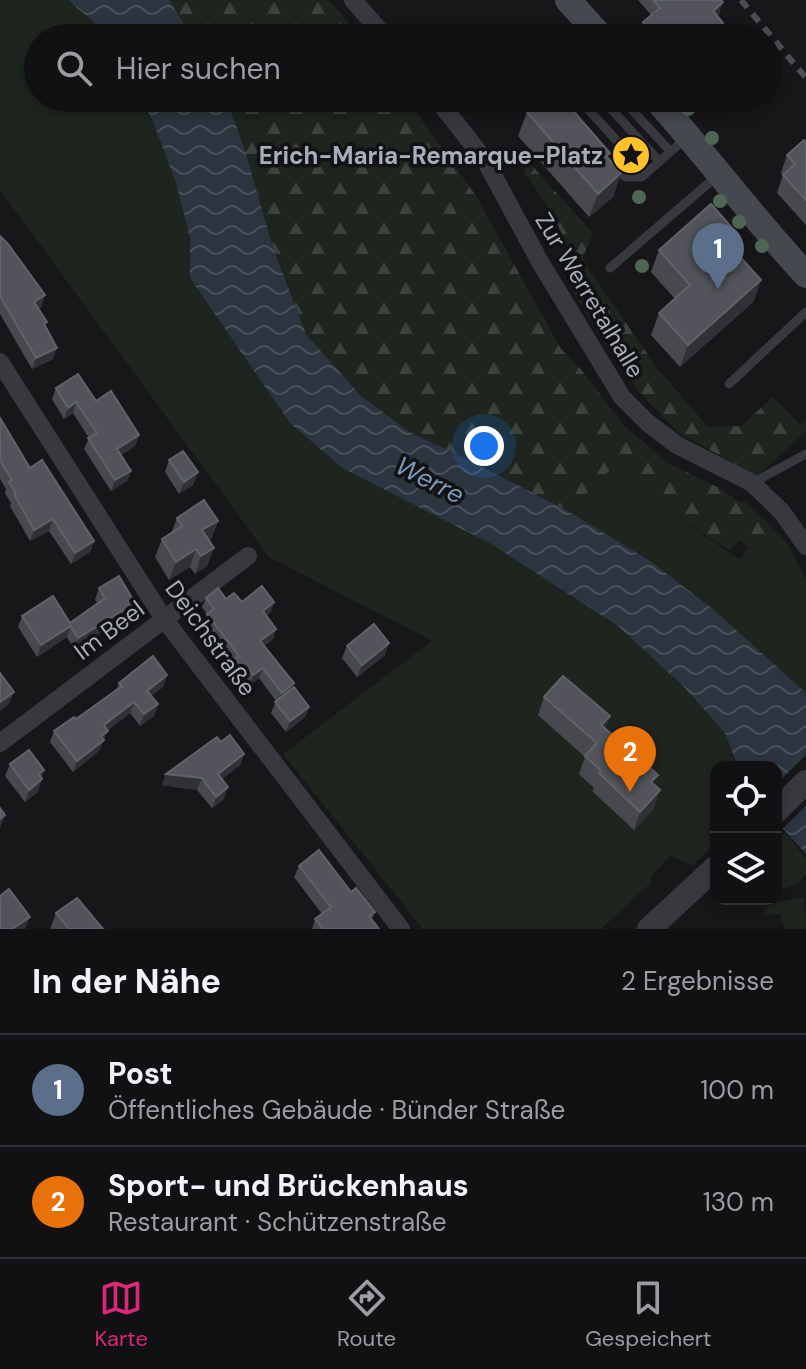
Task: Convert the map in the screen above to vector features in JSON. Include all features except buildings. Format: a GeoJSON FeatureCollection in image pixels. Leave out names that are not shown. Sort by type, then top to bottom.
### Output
{"type":"FeatureCollection","features":[{"type":"Feature","properties":{"kind":"main road"},"geometry":{"type":"LineString","coordinates":[[568,0],[589,24]]}},
{"type":"Feature","properties":{"kind":"main road"},"geometry":{"type":"LineString","coordinates":[[662,112],[679,143],[718,175],[806,275]]}},
{"type":"Feature","properties":{"kind":"street"},"geometry":{"type":"LineString","coordinates":[[353,0],[374,24]]}},
{"type":"Feature","properties":{"kind":"street","name":"Zur Werretalhalle"},"geometry":{"type":"LineString","coordinates":[[447,112],[485,160],[540,262],[622,397],[648,423],[677,445],[752,483],[782,512],[806,546]]}},
{"type":"Feature","properties":{"kind":"street","name":"Deichstraße"},"geometry":{"type":"LineString","coordinates":[[0,362],[164,619],[401,929]]}},
{"type":"Feature","properties":{"kind":"street","name":"Im Beel"},"geometry":{"type":"LineString","coordinates":[[0,743],[248,556]]}},
{"type":"Feature","properties":{"kind":"street"},"geometry":{"type":"LineString","coordinates":[[782,805],[806,782]]}},
{"type":"Feature","properties":{"kind":"street"},"geometry":{"type":"LineString","coordinates":[[649,929],[710,873]]}},
{"type":"Feature","properties":{"kind":"lane"},"geometry":{"type":"LineString","coordinates":[[572,112],[570,117],[581,129]]}},
{"type":"Feature","properties":{"kind":"lane"},"geometry":{"type":"LineString","coordinates":[[590,112],[646,173]]}},
{"type":"Feature","properties":{"kind":"lane"},"geometry":{"type":"LineString","coordinates":[[614,112],[659,161]]}},
{"type":"Feature","properties":{"kind":"lane"},"geometry":{"type":"LineString","coordinates":[[602,152],[625,177],[642,177],[679,143],[639,112]]}},
{"type":"Feature","properties":{"kind":"lane"},"geometry":{"type":"LineString","coordinates":[[610,268],[718,175]]}},
{"type":"Feature","properties":{"kind":"lane"},"geometry":{"type":"LineString","coordinates":[[729,384],[806,312]]}},
{"type":"Feature","properties":{"kind":"lane"},"geometry":{"type":"LineString","coordinates":[[752,483],[806,454]]}},
{"type":"Feature","properties":{"kind":"green space"},"geometry":{"type":"Polygon","coordinates":[[[0,0],[68,0],[96,24],[24,24],[24,112],[148,112],[176,183],[190,239],[190,278],[290,423],[342,468],[491,544],[618,626],[685,688],[725,733],[736,761],[710,761],[710,849],[693,865],[670,856],[652,876],[651,883],[601,929],[423,929],[283,754],[432,641],[269,557],[0,190],[0,0]]]}},
{"type":"Feature","properties":{"kind":"green space"},"geometry":{"type":"Polygon","coordinates":[[[169,0],[329,0],[349,24],[184,24],[169,0]]]}},
{"type":"Feature","properties":{"kind":"green space"},"geometry":{"type":"Polygon","coordinates":[[[231,112],[416,112],[476,196],[561,349],[580,368],[624,426],[670,464],[747,503],[772,527],[771,543],[749,548],[739,540],[729,550],[666,509],[618,466],[596,480],[573,514],[410,432],[361,396],[306,334],[273,248],[231,112]]]}},
{"type":"Feature","properties":{"kind":"green space"},"geometry":{"type":"Polygon","coordinates":[[[526,159],[593,233],[583,257],[590,271],[658,369],[708,427],[741,426],[773,397],[800,425],[806,419],[806,431],[757,476],[679,433],[640,393],[605,344],[570,286],[567,245],[551,211],[524,172],[526,159]]]}},
{"type":"Feature","properties":{"kind":"green space"},"geometry":{"type":"Polygon","coordinates":[[[618,466],[666,509],[739,559],[749,548],[771,543],[772,527],[787,543],[806,579],[806,693],[573,514],[596,480],[618,466]]]}},
{"type":"Feature","properties":{"kind":"green space"},"geometry":{"type":"Polygon","coordinates":[[[785,832],[806,859],[806,874],[798,883],[782,890],[782,835],[785,832]]]}},
{"type":"Feature","properties":{"kind":"green space"},"geometry":{"type":"Polygon","coordinates":[[[804,897],[806,929],[785,929],[780,914],[764,915],[765,909],[771,905],[782,905],[782,901],[804,897]]]}},
{"type":"Feature","properties":{"kind":"water"},"geometry":{"type":"Polygon","coordinates":[[[68,0],[169,0],[184,24],[96,24],[68,0]]]}},
{"type":"Feature","properties":{"kind":"water","name":"Werre"},"geometry":{"type":"Polygon","coordinates":[[[148,112],[231,112],[273,248],[306,334],[361,396],[410,432],[573,514],[650,561],[714,610],[806,693],[806,854],[782,828],[782,761],[736,761],[725,733],[685,688],[618,626],[491,544],[342,468],[290,423],[190,278],[190,239],[176,183],[148,112]]]}},
{"type":"Feature","properties":{"kind":"pier"},"geometry":{"type":"Polygon","coordinates":[[[806,755],[806,806],[782,829],[782,778],[806,755]]]}},
{"type":"Feature","properties":{"kind":"railway"},"geometry":{"type":"LineString","coordinates":[[741,0],[761,24]]}},
{"type":"Feature","properties":{"kind":"railway"},"geometry":{"type":"LineString","coordinates":[[782,49],[806,78]]}},
{"type":"Feature","properties":{"kind":"place","name":"Erich-Maria-Remarque-Platz"},"geometry":{"type":"Point","coordinates":[631,155]}},
{"type":"Feature","properties":{"kind":"place","name":"Post"},"geometry":{"type":"Point","coordinates":[718,289]}},
{"type":"Feature","properties":{"kind":"place","name":"Sport- und Brückenhaus"},"geometry":{"type":"Point","coordinates":[630,792]}}]}
